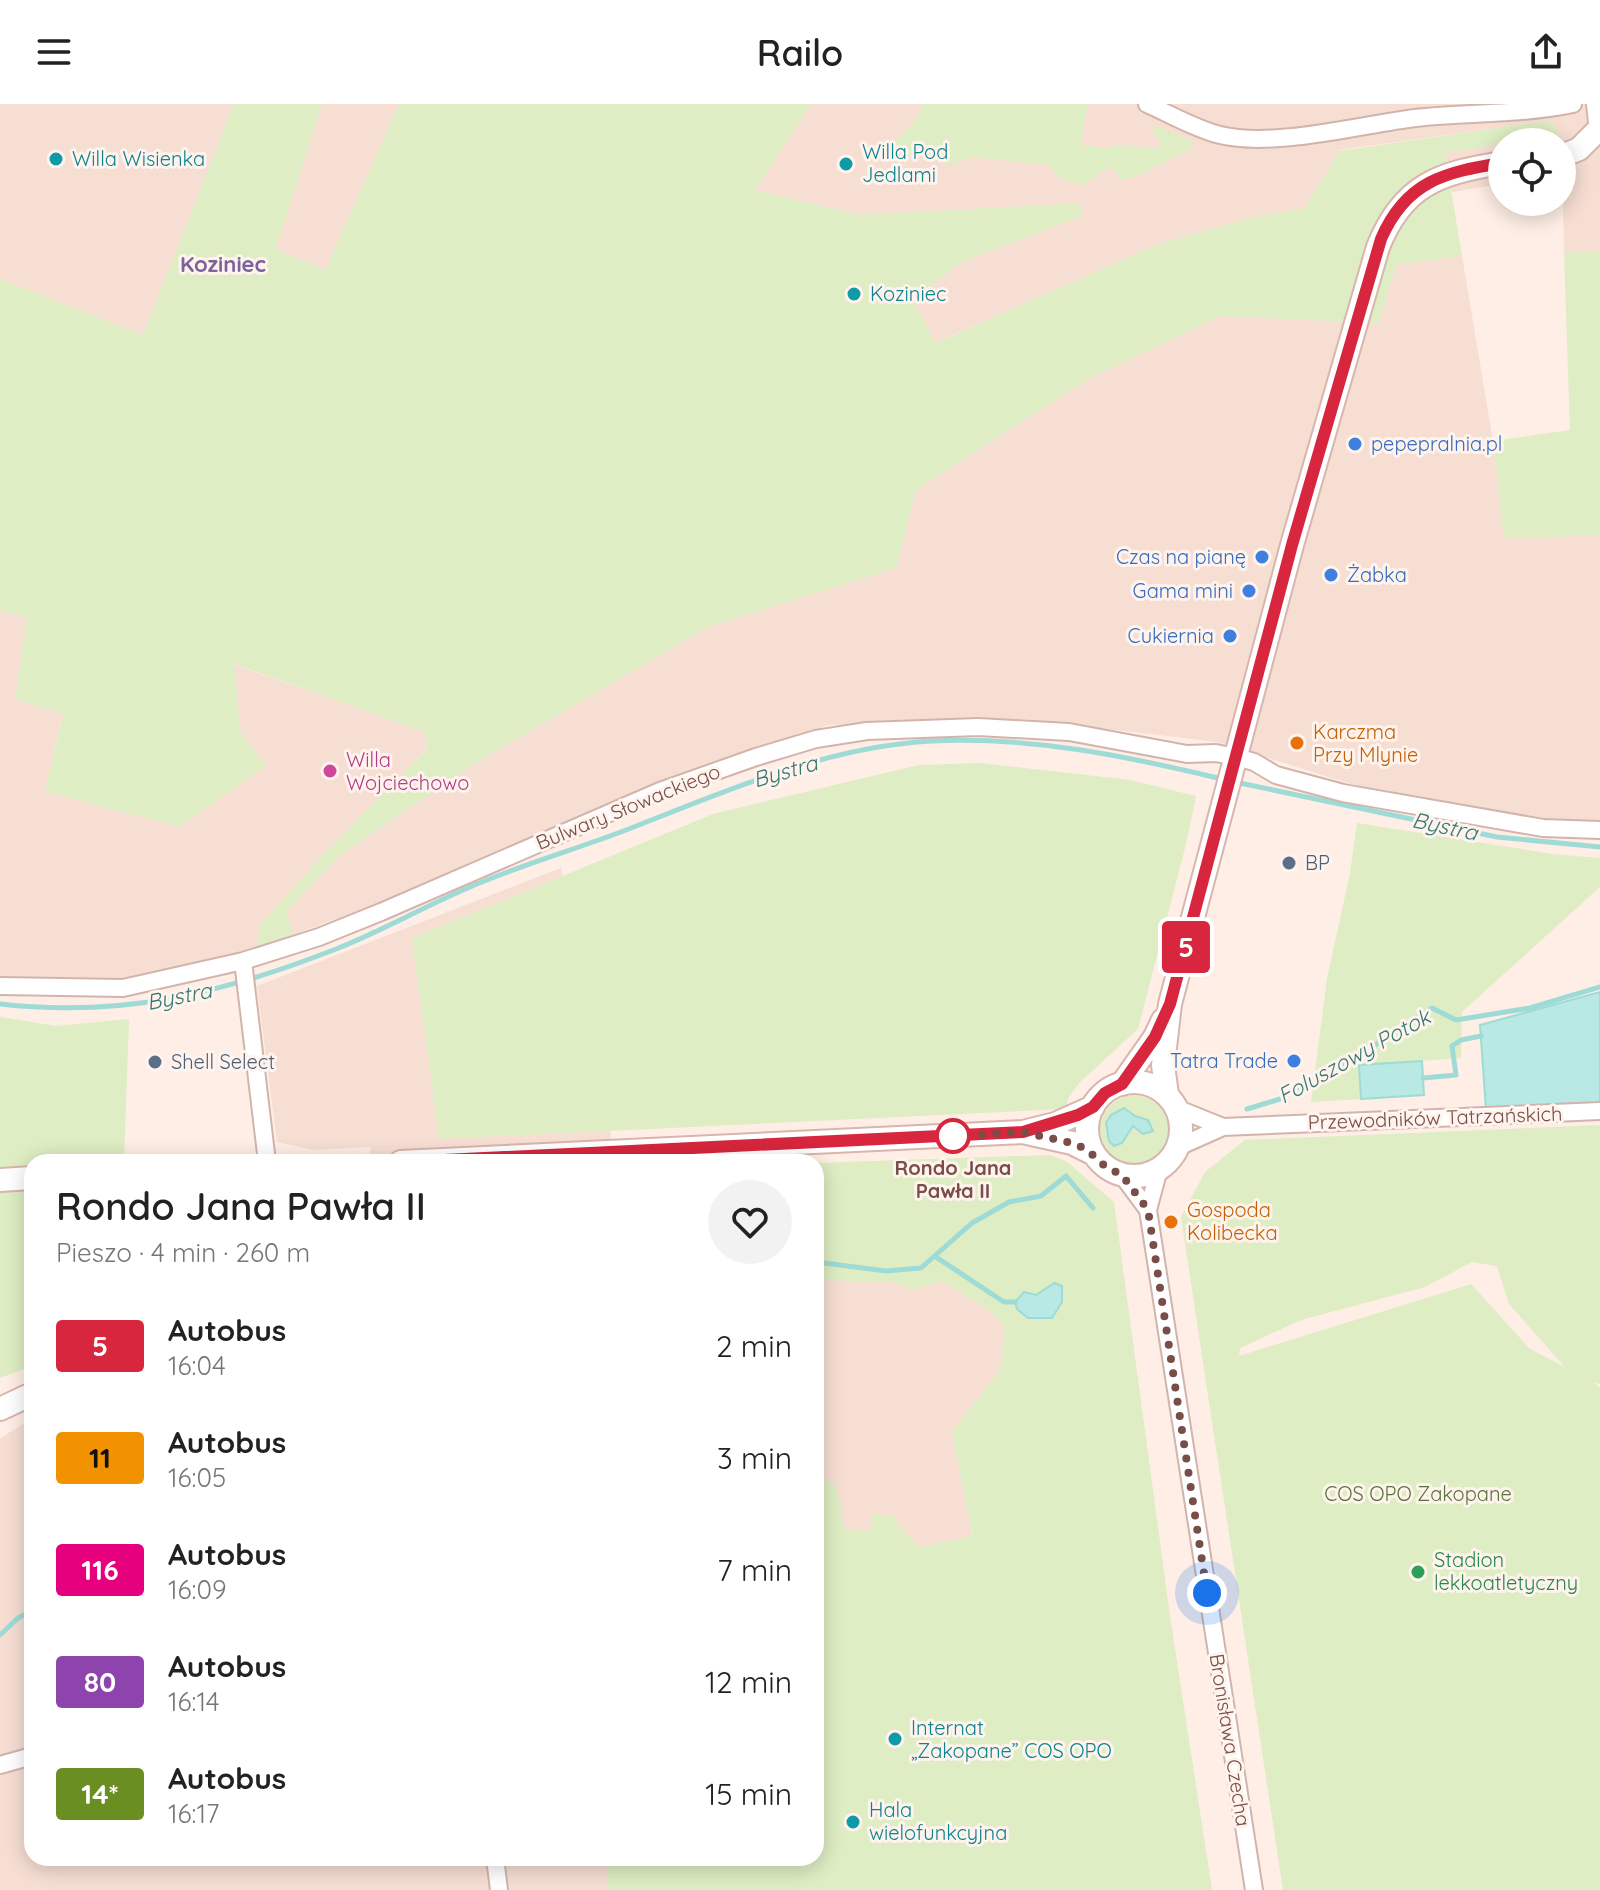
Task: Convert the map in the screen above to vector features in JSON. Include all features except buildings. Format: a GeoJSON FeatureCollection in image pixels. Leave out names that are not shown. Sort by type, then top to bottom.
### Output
{"type":"FeatureCollection","features":[{"type":"Feature","properties":{"kind":"street"},"geometry":{"type":"LineString","coordinates":[[1147,104],[1210,132],[1234,137],[1275,137],[1417,118],[1570,105],[1599,117],[1585,144],[1576,149]]}},
{"type":"Feature","properties":{"kind":"street"},"geometry":{"type":"LineString","coordinates":[[1576,158],[1583,159],[1600,152]]}},
{"type":"Feature","properties":{"kind":"street"},"geometry":{"type":"LineString","coordinates":[[1023,1132],[1072,1143],[1094,1154],[1106,1167],[1122,1175],[1141,1176],[1159,1169],[1178,1147],[1181,1127],[1171,1102],[1163,1065],[1170,1004],[1318,452],[1383,233],[1400,206],[1423,185],[1450,173],[1488,166]]}},
{"type":"Feature","properties":{"kind":"street","name":"Bulwary Słowackiego"},"geometry":{"type":"LineString","coordinates":[[0,986],[123,988],[244,965],[381,912],[660,791],[816,739],[895,729],[1032,729],[1069,732],[1187,754],[1216,753],[1235,762],[1254,762],[1276,775],[1343,793],[1543,828],[1600,830]]}},
{"type":"Feature","properties":{"kind":"street"},"geometry":{"type":"LineString","coordinates":[[244,965],[266,1154]]}},
{"type":"Feature","properties":{"kind":"street"},"geometry":{"type":"LineString","coordinates":[[567,1154],[1023,1132],[1055,1124],[1093,1107],[1105,1093],[1122,1084],[1155,1037],[1170,1004]]}},
{"type":"Feature","properties":{"kind":"street"},"geometry":{"type":"LineString","coordinates":[[1122,1084],[1146,1084],[1171,1102],[1223,1127]]}},
{"type":"Feature","properties":{"kind":"street"},"geometry":{"type":"LineString","coordinates":[[1093,1107],[1087,1129],[1094,1154]]}},
{"type":"Feature","properties":{"kind":"street","name":"Przewodników Tatrzańskich"},"geometry":{"type":"LineString","coordinates":[[1223,1127],[1600,1111]]}},
{"type":"Feature","properties":{"kind":"street"},"geometry":{"type":"LineString","coordinates":[[1178,1147],[1223,1127]]}},
{"type":"Feature","properties":{"kind":"street","name":"Bronisława Czecha"},"geometry":{"type":"LineString","coordinates":[[1159,1169],[1148,1210],[1254,1890]]}},
{"type":"Feature","properties":{"kind":"street","name":"Bronisława Czecha"},"geometry":{"type":"LineString","coordinates":[[1122,1175],[1148,1210]]}},
{"type":"Feature","properties":{"kind":"street"},"geometry":{"type":"LineString","coordinates":[[0,1180],[24,1178]]}},
{"type":"Feature","properties":{"kind":"street"},"geometry":{"type":"LineString","coordinates":[[0,1409],[24,1398]]}},
{"type":"Feature","properties":{"kind":"street"},"geometry":{"type":"LineString","coordinates":[[0,1765],[24,1758]]}},
{"type":"Feature","properties":{"kind":"street"},"geometry":{"type":"LineString","coordinates":[[496,1866],[499,1890]]}},
{"type":"Feature","properties":{"kind":"shaded area"},"geometry":{"type":"Polygon","coordinates":[[[0,104],[234,104],[143,336],[0,279],[0,104]]]}},
{"type":"Feature","properties":{"kind":"shaded area"},"geometry":{"type":"Polygon","coordinates":[[[322,104],[399,104],[326,270],[275,249],[322,104]]]}},
{"type":"Feature","properties":{"kind":"shaded area"},"geometry":{"type":"Polygon","coordinates":[[[811,104],[1600,104],[1600,251],[1564,253],[1563,216],[1576,216],[1576,128],[1556,128],[1552,120],[1488,128],[1339,150],[1306,208],[1245,219],[1156,245],[935,343],[912,300],[962,262],[1082,216],[1080,203],[859,215],[755,190],[811,104]]]}},
{"type":"Feature","properties":{"kind":"shaded area"},"geometry":{"type":"Polygon","coordinates":[[[1488,146],[1488,186],[1452,192],[1445,152],[1488,146]]]}},
{"type":"Feature","properties":{"kind":"shaded area"},"geometry":{"type":"Polygon","coordinates":[[[1462,256],[1493,441],[1504,538],[1600,535],[1600,821],[1549,819],[1364,788],[1217,742],[1024,719],[828,725],[757,748],[531,838],[399,896],[292,935],[287,911],[339,856],[474,764],[708,627],[896,568],[916,490],[1088,379],[1221,316],[1379,323],[1396,265],[1462,256]]]}},
{"type":"Feature","properties":{"kind":"shaded area"},"geometry":{"type":"Polygon","coordinates":[[[0,610],[27,618],[63,713],[45,791],[179,827],[240,731],[233,664],[425,732],[427,747],[260,926],[258,946],[197,965],[122,980],[81,983],[0,976],[0,610]]]}},
{"type":"Feature","properties":{"kind":"shaded area"},"geometry":{"type":"Polygon","coordinates":[[[561,868],[594,1021],[614,1154],[370,1154],[371,1147],[312,1150],[277,1142],[257,986],[561,868]]]}},
{"type":"Feature","properties":{"kind":"shaded area"},"geometry":{"type":"Polygon","coordinates":[[[824,1280],[892,1282],[914,1290],[943,1281],[990,1311],[1005,1328],[1000,1370],[952,1431],[972,1537],[919,1547],[898,1525],[873,1514],[871,1531],[843,1529],[837,1487],[824,1478],[824,1280]]]}},
{"type":"Feature","properties":{"kind":"shaded area"},"geometry":{"type":"Polygon","coordinates":[[[24,1424],[24,1866],[608,1866],[608,1890],[0,1890],[0,1438],[24,1424]]]}},
{"type":"Feature","properties":{"kind":"green space"},"geometry":{"type":"Polygon","coordinates":[[[234,104],[322,104],[276,249],[325,270],[399,104],[811,104],[755,190],[859,215],[1080,203],[1082,216],[962,262],[912,300],[936,343],[1156,245],[1245,219],[1305,208],[1339,151],[1488,129],[1488,146],[1445,153],[1462,256],[1396,265],[1379,323],[1221,316],[1088,379],[916,490],[896,568],[708,627],[474,764],[339,856],[287,911],[292,935],[258,946],[259,926],[317,861],[427,748],[425,732],[234,664],[240,731],[266,766],[179,827],[45,791],[63,714],[15,699],[27,618],[0,610],[0,279],[143,335],[234,104]]]}},
{"type":"Feature","properties":{"kind":"green space"},"geometry":{"type":"Polygon","coordinates":[[[923,104],[1087,104],[1081,145],[1110,148],[1119,144],[1155,149],[1161,141],[1153,134],[1155,125],[1192,141],[1190,149],[1135,177],[1119,180],[1115,170],[1103,170],[1084,186],[1059,178],[1049,165],[970,157],[948,166],[928,155],[904,156],[891,145],[915,121],[923,104]]]}},
{"type":"Feature","properties":{"kind":"green space"},"geometry":{"type":"Polygon","coordinates":[[[1552,120],[1556,128],[1497,128],[1552,120]]]}},
{"type":"Feature","properties":{"kind":"green space"},"geometry":{"type":"Polygon","coordinates":[[[1600,251],[1600,535],[1504,538],[1493,441],[1570,430],[1564,253],[1600,251]]]}},
{"type":"Feature","properties":{"kind":"green space"},"geometry":{"type":"Polygon","coordinates":[[[980,763],[1130,780],[1196,796],[1138,1029],[1080,1082],[1065,1109],[439,1139],[412,938],[713,814],[919,765],[980,763]]]}},
{"type":"Feature","properties":{"kind":"green space"},"geometry":{"type":"Polygon","coordinates":[[[1357,823],[1552,854],[1600,858],[1600,887],[1462,1012],[1461,1058],[1359,1065],[1361,1099],[1311,1102],[1327,979],[1350,873],[1357,823]]]}},
{"type":"Feature","properties":{"kind":"green space"},"geometry":{"type":"Polygon","coordinates":[[[0,1017],[56,1026],[129,1019],[124,1154],[24,1154],[24,1369],[0,1378],[0,1017]]]}},
{"type":"Feature","properties":{"kind":"green space"},"geometry":{"type":"Polygon","coordinates":[[[1132,1095],[1148,1099],[1160,1107],[1166,1118],[1169,1131],[1166,1143],[1160,1154],[1149,1161],[1134,1164],[1119,1161],[1102,1144],[1102,1120],[1118,1100],[1132,1095]],[[1124,1108],[1108,1118],[1105,1130],[1122,1143],[1133,1126],[1139,1131],[1144,1118],[1124,1108]]]}},
{"type":"Feature","properties":{"kind":"green space","name":"COS OPO Zakopane"},"geometry":{"type":"Polygon","coordinates":[[[1600,1125],[1600,1384],[1593,1382],[1600,1387],[1600,1890],[1283,1890],[1181,1217],[1205,1172],[1245,1140],[1600,1125]],[[1472,1262],[1425,1287],[1301,1320],[1240,1348],[1239,1356],[1471,1284],[1530,1349],[1565,1367],[1509,1304],[1497,1266],[1472,1262]]]}},
{"type":"Feature","properties":{"kind":"green space"},"geometry":{"type":"Polygon","coordinates":[[[1050,1155],[1066,1161],[1114,1202],[1170,1616],[1212,1890],[608,1890],[608,1866],[824,1866],[824,1478],[837,1487],[844,1529],[871,1531],[872,1514],[895,1516],[898,1525],[919,1547],[972,1536],[952,1431],[1000,1370],[1005,1328],[990,1311],[943,1281],[914,1290],[892,1282],[824,1280],[824,1163],[1050,1155]]]}},
{"type":"Feature","properties":{"kind":"water"},"geometry":{"type":"Polygon","coordinates":[[[1600,992],[1600,1106],[1486,1109],[1480,1025],[1600,992]]]}},
{"type":"Feature","properties":{"kind":"water"},"geometry":{"type":"Polygon","coordinates":[[[1422,1061],[1424,1095],[1361,1099],[1359,1065],[1422,1061]]]}},
{"type":"Feature","properties":{"kind":"water"},"geometry":{"type":"Polygon","coordinates":[[[1124,1108],[1148,1120],[1153,1131],[1143,1134],[1133,1126],[1122,1143],[1114,1146],[1109,1141],[1106,1123],[1111,1115],[1124,1108]]]}},
{"type":"Feature","properties":{"kind":"water"},"geometry":{"type":"Polygon","coordinates":[[[1054,1283],[1062,1286],[1062,1302],[1052,1318],[1028,1318],[1017,1309],[1015,1302],[1024,1292],[1036,1295],[1054,1283]]]}},
{"type":"Feature","properties":{"kind":"waterway","name":"Bystra"},"geometry":{"type":"LineString","coordinates":[[0,1004],[88,1008],[130,1004],[172,998],[253,978],[353,942],[453,894],[508,872],[737,787],[852,752],[931,741],[1005,742],[1114,756],[1222,779]]}},
{"type":"Feature","properties":{"kind":"waterway","name":"Bystra"},"geometry":{"type":"LineString","coordinates":[[1235,782],[1497,837],[1600,847]]}},
{"type":"Feature","properties":{"kind":"waterway","name":"Foluszowy Potok"},"geometry":{"type":"LineString","coordinates":[[1247,1109],[1280,1099],[1312,1079],[1346,1064],[1432,1008],[1456,1020],[1530,1008],[1600,987]]}},
{"type":"Feature","properties":{"kind":"waterway"},"geometry":{"type":"LineString","coordinates":[[1423,1078],[1456,1075],[1452,1046],[1461,1040],[1481,1036]]}},
{"type":"Feature","properties":{"kind":"waterway","name":"Foluszowy Potok"},"geometry":{"type":"LineString","coordinates":[[824,1263],[886,1271],[921,1268],[972,1223],[1009,1202],[1041,1196],[1066,1176],[1093,1208]]}},
{"type":"Feature","properties":{"kind":"waterway"},"geometry":{"type":"LineString","coordinates":[[936,1257],[1004,1302],[1015,1302]]}},
{"type":"Feature","properties":{"kind":"waterway","name":"Foluszowy Potok"},"geometry":{"type":"LineString","coordinates":[[0,1635],[24,1615]]}},
{"type":"Feature","properties":{"kind":"bus line","name":"5"},"geometry":{"type":"LineString","coordinates":[[590,1154],[1023,1132],[1078,1115],[1093,1107],[1105,1093],[1122,1084],[1155,1037],[1170,1004],[1328,414],[1381,239],[1400,206],[1423,185],[1450,173],[1488,165]]}},
{"type":"Feature","properties":{"kind":"place","name":"Willa Wisienka"},"geometry":{"type":"Point","coordinates":[56,159]}},
{"type":"Feature","properties":{"kind":"place","name":"Willa Pod Jedlami"},"geometry":{"type":"Point","coordinates":[846,164]}},
{"type":"Feature","properties":{"kind":"place","name":"Koziniec"},"geometry":{"type":"Point","coordinates":[854,294]}},
{"type":"Feature","properties":{"kind":"place","name":"pepepralnia.pl"},"geometry":{"type":"Point","coordinates":[1355,444]}},
{"type":"Feature","properties":{"kind":"place","name":"Czas na pianę"},"geometry":{"type":"Point","coordinates":[1262,557]}},
{"type":"Feature","properties":{"kind":"place","name":"Żabka"},"geometry":{"type":"Point","coordinates":[1331,575]}},
{"type":"Feature","properties":{"kind":"place","name":"Gama mini"},"geometry":{"type":"Point","coordinates":[1249,591]}},
{"type":"Feature","properties":{"kind":"place","name":"Cukiernia"},"geometry":{"type":"Point","coordinates":[1230,636]}},
{"type":"Feature","properties":{"kind":"place","name":"Karczma Przy Mlynie"},"geometry":{"type":"Point","coordinates":[1297,743]}},
{"type":"Feature","properties":{"kind":"place","name":"Willa Wojciechowo"},"geometry":{"type":"Point","coordinates":[330,771]}},
{"type":"Feature","properties":{"kind":"place","name":"BP"},"geometry":{"type":"Point","coordinates":[1289,863]}},
{"type":"Feature","properties":{"kind":"place","name":"Tatra Trade"},"geometry":{"type":"Point","coordinates":[1294,1061]}},
{"type":"Feature","properties":{"kind":"place","name":"Shell Select"},"geometry":{"type":"Point","coordinates":[155,1062]}},
{"type":"Feature","properties":{"kind":"place","name":"Rondo Jana Pawła II"},"geometry":{"type":"Point","coordinates":[953,1136]}},
{"type":"Feature","properties":{"kind":"place","name":"Gospoda Kolibecka"},"geometry":{"type":"Point","coordinates":[1171,1222]}},
{"type":"Feature","properties":{"kind":"place","name":"Stadion lekkoatletyczny"},"geometry":{"type":"Point","coordinates":[1418,1572]}},
{"type":"Feature","properties":{"kind":"place","name":"Internat „Zakopane” COS OPO"},"geometry":{"type":"Point","coordinates":[895,1739]}},
{"type":"Feature","properties":{"kind":"place","name":"Hala wielofunkcyjna"},"geometry":{"type":"Point","coordinates":[853,1822]}},
{"type":"Feature","properties":{"kind":"district","name":"Koziniec"},"geometry":{"type":"Point","coordinates":[223,264]}},
{"type":"Feature","properties":{"kind":"route"},"geometry":{"type":"LineString","coordinates":[[953,1136],[946,1137],[1023,1132],[1072,1143],[1094,1154],[1106,1167],[1122,1175],[1148,1210],[1207,1593]]}}]}
